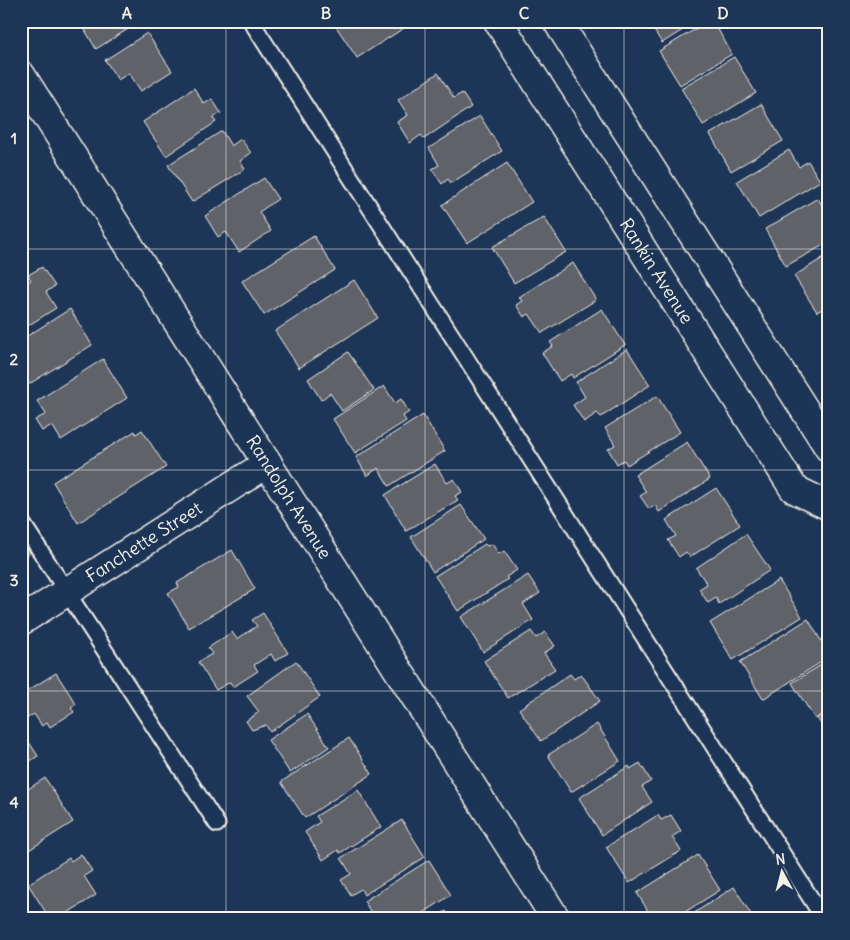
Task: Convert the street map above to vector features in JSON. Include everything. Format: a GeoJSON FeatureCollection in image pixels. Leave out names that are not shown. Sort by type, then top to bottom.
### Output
{"type":"FeatureCollection","features":[{"type":"Feature","properties":{"kind":"street","name":"Rankin Avenue"},"geometry":{"type":"LineString","coordinates":[[498,21],[794,489],[829,506]]}},
{"type":"Feature","properties":{"kind":"street"},"geometry":{"type":"LineString","coordinates":[[557,21],[829,448]]}},
{"type":"Feature","properties":{"kind":"street","name":"Randolph Avenue"},"geometry":{"type":"LineString","coordinates":[[21,75],[556,919]]}},
{"type":"Feature","properties":{"kind":"street","name":"Fanchette Street"},"geometry":{"type":"LineString","coordinates":[[21,620],[268,464]]}},
{"type":"Feature","properties":{"kind":"lane"},"geometry":{"type":"LineString","coordinates":[[251,21],[824,919]]}},
{"type":"Feature","properties":{"kind":"lane"},"geometry":{"type":"LineString","coordinates":[[21,520],[217,824]]}},
{"type":"Feature","properties":{"kind":"building"},"geometry":{"type":"Polygon","coordinates":[[[94,21],[141,21],[96,49],[85,30],[95,23],[94,21]]]}},
{"type":"Feature","properties":{"kind":"building"},"geometry":{"type":"Polygon","coordinates":[[[415,21],[357,58],[333,22],[415,21]]]}},
{"type":"Feature","properties":{"kind":"building"},"geometry":{"type":"Polygon","coordinates":[[[648,21],[697,21],[662,43],[648,21]]]}},
{"type":"Feature","properties":{"kind":"building"},"geometry":{"type":"Polygon","coordinates":[[[709,21],[713,21],[732,54],[680,85],[659,51],[709,21]]]}},
{"type":"Feature","properties":{"kind":"building"},"geometry":{"type":"Polygon","coordinates":[[[147,33],[172,71],[141,91],[129,73],[118,80],[105,60],[147,33]]]}},
{"type":"Feature","properties":{"kind":"building"},"geometry":{"type":"Polygon","coordinates":[[[734,57],[756,93],[703,125],[681,88],[734,57]]]}},
{"type":"Feature","properties":{"kind":"building"},"geometry":{"type":"Polygon","coordinates":[[[438,73],[454,98],[462,93],[471,107],[424,139],[421,135],[410,143],[397,122],[408,115],[398,100],[438,73]]]}},
{"type":"Feature","properties":{"kind":"building"},"geometry":{"type":"Polygon","coordinates":[[[194,88],[204,104],[212,99],[221,113],[213,118],[216,122],[166,156],[143,122],[194,88]]]}},
{"type":"Feature","properties":{"kind":"building"},"geometry":{"type":"Polygon","coordinates":[[[761,104],[783,141],[731,171],[710,134],[761,104]]]}},
{"type":"Feature","properties":{"kind":"building"},"geometry":{"type":"Polygon","coordinates":[[[480,116],[502,151],[451,183],[448,179],[442,184],[432,169],[439,165],[429,148],[480,116]]]}},
{"type":"Feature","properties":{"kind":"building"},"geometry":{"type":"Polygon","coordinates":[[[222,131],[231,146],[241,139],[251,153],[240,161],[245,169],[192,202],[168,165],[222,131]]]}},
{"type":"Feature","properties":{"kind":"building"},"geometry":{"type":"Polygon","coordinates":[[[789,150],[799,167],[808,161],[820,181],[759,218],[737,181],[789,150]]]}},
{"type":"Feature","properties":{"kind":"building"},"geometry":{"type":"Polygon","coordinates":[[[507,163],[532,202],[467,243],[442,205],[507,163]]]}},
{"type":"Feature","properties":{"kind":"building"},"geometry":{"type":"Polygon","coordinates":[[[264,178],[278,199],[259,212],[271,231],[239,252],[226,232],[218,237],[205,216],[264,178]]]}},
{"type":"Feature","properties":{"kind":"building"},"geometry":{"type":"Polygon","coordinates":[[[818,198],[827,214],[829,212],[829,242],[786,266],[765,229],[818,198]]]}},
{"type":"Feature","properties":{"kind":"building"},"geometry":{"type":"Polygon","coordinates":[[[544,217],[566,252],[514,283],[492,247],[544,217]]]}},
{"type":"Feature","properties":{"kind":"building"},"geometry":{"type":"Polygon","coordinates":[[[314,236],[335,270],[264,315],[242,281],[314,236]]]}},
{"type":"Feature","properties":{"kind":"building"},"geometry":{"type":"Polygon","coordinates":[[[829,254],[829,305],[817,312],[794,276],[829,254]]]}},
{"type":"Feature","properties":{"kind":"building"},"geometry":{"type":"Polygon","coordinates":[[[573,263],[596,300],[542,333],[529,314],[524,317],[516,305],[522,301],[519,297],[573,263]]]}},
{"type":"Feature","properties":{"kind":"building"},"geometry":{"type":"Polygon","coordinates":[[[42,267],[55,286],[46,292],[56,308],[21,330],[21,287],[31,280],[28,275],[42,267]]]}},
{"type":"Feature","properties":{"kind":"building"},"geometry":{"type":"Polygon","coordinates":[[[354,280],[378,318],[299,368],[275,331],[354,280]]]}},
{"type":"Feature","properties":{"kind":"building"},"geometry":{"type":"Polygon","coordinates":[[[70,309],[92,345],[26,386],[21,378],[21,349],[25,346],[21,340],[70,309]]]}},
{"type":"Feature","properties":{"kind":"building"},"geometry":{"type":"Polygon","coordinates":[[[602,309],[625,345],[573,378],[571,374],[560,381],[542,353],[553,346],[550,342],[602,309]]]}},
{"type":"Feature","properties":{"kind":"building"},"geometry":{"type":"Polygon","coordinates":[[[627,349],[650,385],[601,417],[597,413],[584,422],[573,405],[585,397],[576,382],[627,349]]]}},
{"type":"Feature","properties":{"kind":"building"},"geometry":{"type":"Polygon","coordinates":[[[348,352],[374,390],[342,411],[330,393],[321,400],[308,379],[348,352]]]}},
{"type":"Feature","properties":{"kind":"building"},"geometry":{"type":"Polygon","coordinates":[[[103,359],[127,398],[61,440],[52,425],[42,431],[35,420],[46,414],[37,401],[103,359]]]}},
{"type":"Feature","properties":{"kind":"building"},"geometry":{"type":"Polygon","coordinates":[[[384,386],[395,403],[401,399],[409,412],[403,416],[406,421],[355,453],[333,419],[384,386]]]}},
{"type":"Feature","properties":{"kind":"building"},"geometry":{"type":"Polygon","coordinates":[[[657,396],[680,432],[627,465],[624,460],[617,464],[608,449],[615,445],[605,428],[657,396]]]}},
{"type":"Feature","properties":{"kind":"building"},"geometry":{"type":"Polygon","coordinates":[[[423,415],[445,451],[389,486],[378,468],[367,476],[356,457],[423,415]]]}},
{"type":"Feature","properties":{"kind":"building"},"geometry":{"type":"Polygon","coordinates":[[[142,430],[166,467],[78,523],[53,482],[135,431],[136,434],[142,430]]]}},
{"type":"Feature","properties":{"kind":"building"},"geometry":{"type":"Polygon","coordinates":[[[687,442],[710,479],[659,512],[655,505],[649,509],[640,496],[646,492],[635,475],[687,442]]]}},
{"type":"Feature","properties":{"kind":"building"},"geometry":{"type":"Polygon","coordinates":[[[435,464],[447,483],[454,479],[462,492],[455,496],[458,500],[406,531],[385,495],[435,464]]]}},
{"type":"Feature","properties":{"kind":"building"},"geometry":{"type":"Polygon","coordinates":[[[716,488],[740,525],[690,557],[686,552],[679,557],[668,540],[676,536],[666,520],[716,488]]]}},
{"type":"Feature","properties":{"kind":"building"},"geometry":{"type":"Polygon","coordinates":[[[461,505],[484,539],[433,572],[411,537],[461,505]]]}},
{"type":"Feature","properties":{"kind":"building"},"geometry":{"type":"Polygon","coordinates":[[[746,534],[770,570],[719,604],[716,598],[708,603],[699,589],[707,584],[696,568],[746,534]]]}},
{"type":"Feature","properties":{"kind":"building"},"geometry":{"type":"Polygon","coordinates":[[[21,541],[30,553],[21,559],[21,541]]]}},
{"type":"Feature","properties":{"kind":"building"},"geometry":{"type":"Polygon","coordinates":[[[485,544],[487,546],[492,544],[499,554],[504,551],[517,570],[506,577],[508,579],[458,611],[435,576],[485,544]]]}},
{"type":"Feature","properties":{"kind":"building"},"geometry":{"type":"Polygon","coordinates":[[[232,550],[255,589],[189,628],[168,593],[179,587],[177,583],[232,550]]]}},
{"type":"Feature","properties":{"kind":"building"},"geometry":{"type":"Polygon","coordinates":[[[528,575],[540,593],[523,604],[533,620],[483,652],[461,617],[528,575]]]}},
{"type":"Feature","properties":{"kind":"building"},"geometry":{"type":"Polygon","coordinates":[[[779,580],[802,617],[733,660],[710,623],[779,580]]]}},
{"type":"Feature","properties":{"kind":"building"},"geometry":{"type":"Polygon","coordinates":[[[263,613],[288,653],[275,661],[271,654],[254,665],[258,671],[233,687],[230,682],[216,690],[198,662],[212,654],[208,648],[232,632],[237,639],[257,626],[252,620],[263,613]]]}},
{"type":"Feature","properties":{"kind":"building"},"geometry":{"type":"Polygon","coordinates":[[[808,619],[829,657],[763,699],[740,662],[808,619]]]}},
{"type":"Feature","properties":{"kind":"building"},"geometry":{"type":"Polygon","coordinates":[[[531,631],[536,638],[545,632],[555,646],[544,653],[555,669],[508,698],[484,661],[531,631]]]}},
{"type":"Feature","properties":{"kind":"building"},"geometry":{"type":"Polygon","coordinates":[[[829,660],[829,710],[815,719],[792,683],[829,660]]]}},
{"type":"Feature","properties":{"kind":"building"},"geometry":{"type":"Polygon","coordinates":[[[296,661],[320,697],[270,732],[266,725],[252,730],[246,721],[259,712],[247,696],[296,661]]]}},
{"type":"Feature","properties":{"kind":"building"},"geometry":{"type":"Polygon","coordinates":[[[56,673],[76,704],[71,708],[74,712],[50,727],[47,722],[42,726],[34,714],[21,722],[21,687],[24,686],[27,691],[56,673]]]}},
{"type":"Feature","properties":{"kind":"building"},"geometry":{"type":"Polygon","coordinates":[[[570,674],[574,679],[581,674],[600,701],[541,741],[519,709],[570,674]]]}},
{"type":"Feature","properties":{"kind":"building"},"geometry":{"type":"Polygon","coordinates":[[[829,711],[829,737],[817,718],[829,711]]]}},
{"type":"Feature","properties":{"kind":"building"},"geometry":{"type":"Polygon","coordinates":[[[307,714],[329,747],[290,773],[268,740],[307,714]]]}},
{"type":"Feature","properties":{"kind":"building"},"geometry":{"type":"Polygon","coordinates":[[[597,724],[620,761],[571,792],[548,755],[597,724]]]}},
{"type":"Feature","properties":{"kind":"building"},"geometry":{"type":"Polygon","coordinates":[[[21,730],[38,756],[21,767],[21,730]]]}},
{"type":"Feature","properties":{"kind":"building"},"geometry":{"type":"Polygon","coordinates":[[[349,738],[372,774],[305,818],[281,782],[349,738]]]}},
{"type":"Feature","properties":{"kind":"building"},"geometry":{"type":"Polygon","coordinates":[[[640,763],[651,781],[642,787],[652,802],[602,835],[579,798],[629,766],[630,769],[640,763]]]}},
{"type":"Feature","properties":{"kind":"building"},"geometry":{"type":"Polygon","coordinates":[[[45,778],[73,822],[21,855],[21,786],[25,791],[45,778]]]}},
{"type":"Feature","properties":{"kind":"building"},"geometry":{"type":"Polygon","coordinates":[[[358,790],[381,827],[340,853],[338,850],[323,860],[305,832],[320,822],[316,816],[358,790]]]}},
{"type":"Feature","properties":{"kind":"building"},"geometry":{"type":"Polygon","coordinates":[[[658,815],[661,820],[671,815],[681,831],[672,837],[681,851],[629,883],[606,847],[658,815]]]}},
{"type":"Feature","properties":{"kind":"building"},"geometry":{"type":"Polygon","coordinates":[[[402,820],[425,857],[364,895],[361,889],[351,895],[341,880],[351,874],[341,858],[402,820]]]}},
{"type":"Feature","properties":{"kind":"building"},"geometry":{"type":"Polygon","coordinates":[[[81,854],[92,871],[84,876],[96,895],[58,919],[50,919],[28,884],[69,858],[71,861],[81,854]]]}},
{"type":"Feature","properties":{"kind":"building"},"geometry":{"type":"Polygon","coordinates":[[[698,855],[720,890],[674,919],[653,919],[637,893],[698,855]]]}},
{"type":"Feature","properties":{"kind":"building"},"geometry":{"type":"Polygon","coordinates":[[[429,860],[451,895],[414,919],[375,919],[364,901],[429,860]]]}},
{"type":"Feature","properties":{"kind":"building"},"geometry":{"type":"Polygon","coordinates":[[[734,887],[754,919],[685,919],[734,887]]]}},
{"type":"Feature","properties":{"kind":"building"},"geometry":{"type":"Polygon","coordinates":[[[446,911],[451,919],[434,919],[446,911]]]}}]}
